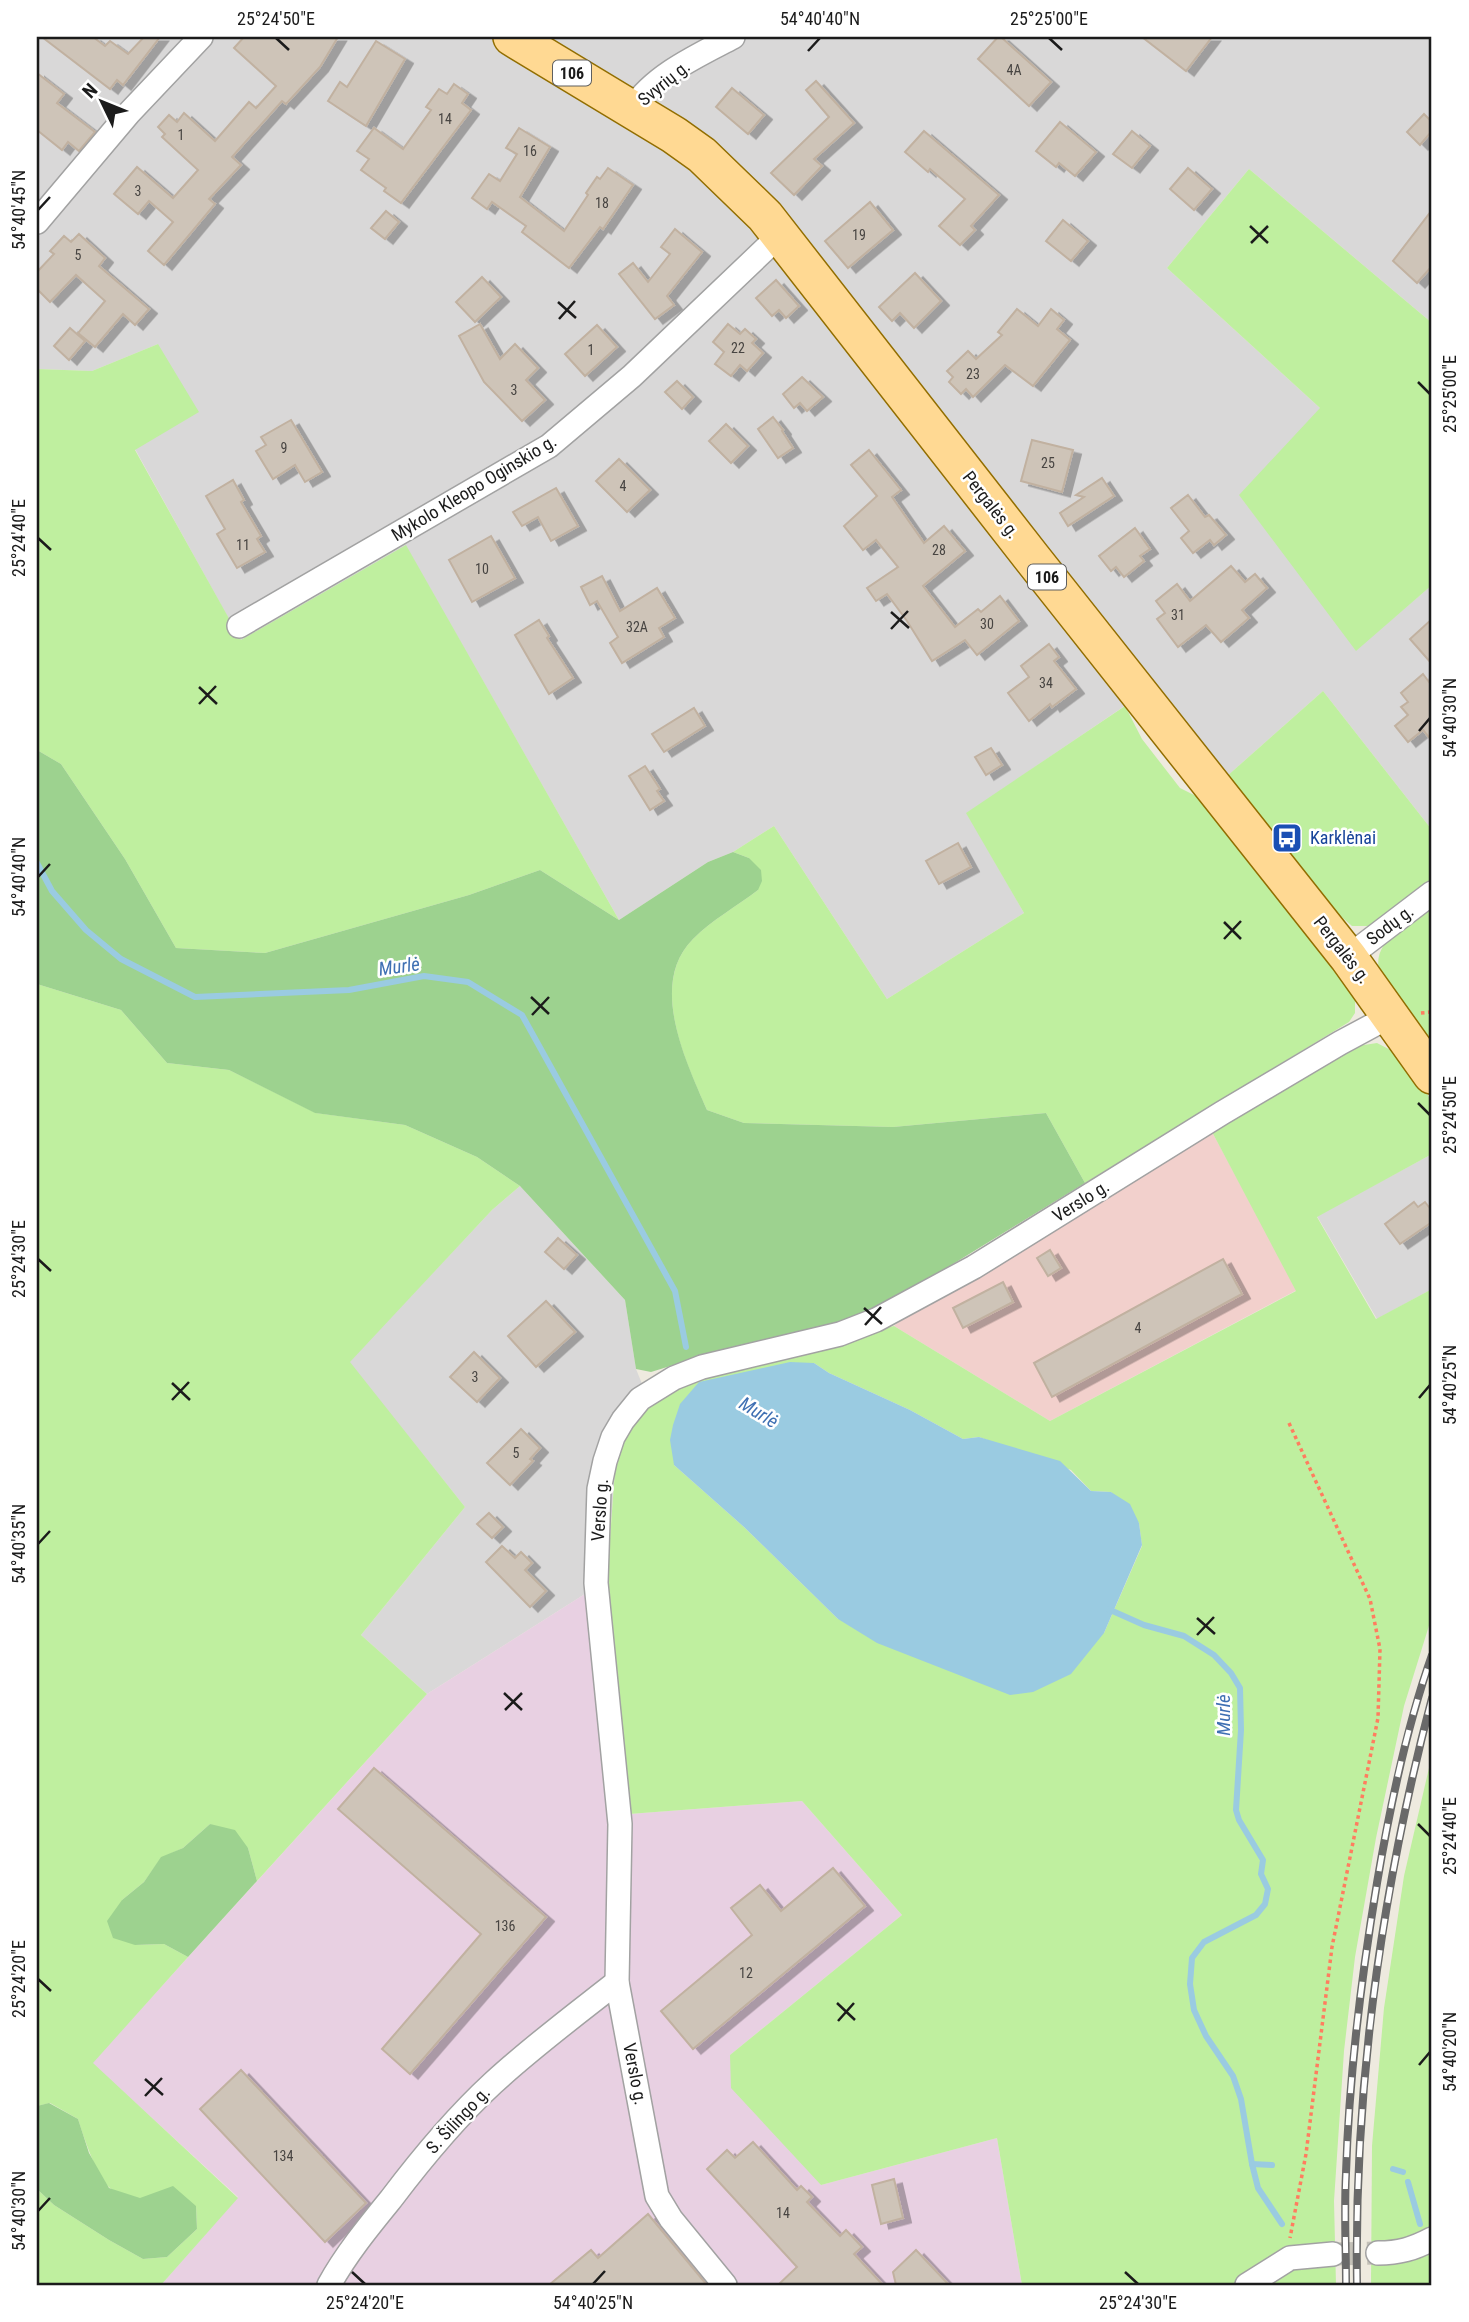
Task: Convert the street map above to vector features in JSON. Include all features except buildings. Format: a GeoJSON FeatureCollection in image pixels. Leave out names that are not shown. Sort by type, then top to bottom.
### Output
{"type":"FeatureCollection","features":[{"type":"Feature","properties":{"kind":"main road","name":"Pergalės g."},"geometry":{"type":"LineString","coordinates":[[512,37],[633,108],[702,155],[748,198],[780,235],[1348,957],[1392,1015],[1432,1075]]}},
{"type":"Feature","properties":{"kind":"street"},"geometry":{"type":"LineString","coordinates":[[37,222],[129,113],[201,37]]}},
{"type":"Feature","properties":{"kind":"street","name":"Svyrių g."},"geometry":{"type":"LineString","coordinates":[[633,108],[640,98],[673,72],[733,37]]}},
{"type":"Feature","properties":{"kind":"street","name":"Mykolo Kleopo Oginskio g."},"geometry":{"type":"LineString","coordinates":[[239,625],[549,446],[632,376],[780,235]]}},
{"type":"Feature","properties":{"kind":"street","name":"Sodų g."},"geometry":{"type":"LineString","coordinates":[[1348,957],[1432,893]]}},
{"type":"Feature","properties":{"kind":"street","name":"Verslo g."},"geometry":{"type":"LineString","coordinates":[[725,2285],[671,2219],[657,2196],[617,1982],[620,1824],[596,1583],[601,1479],[613,1437],[631,1409],[657,1387],[702,1367],[840,1334],[876,1320],[974,1267],[1222,1113],[1392,1015]]}},
{"type":"Feature","properties":{"kind":"street","name":"S. Šilingo g."},"geometry":{"type":"LineString","coordinates":[[329,2285],[382,2209],[443,2135],[491,2084],[617,1982]]}},
{"type":"Feature","properties":{"kind":"street"},"geometry":{"type":"LineString","coordinates":[[1378,2253],[1397,2253],[1432,2239]]}},
{"type":"Feature","properties":{"kind":"street"},"geometry":{"type":"LineString","coordinates":[[1247,2285],[1290,2258],[1333,2254]]}},
{"type":"Feature","properties":{"kind":"path"},"geometry":{"type":"LineString","coordinates":[[1289,1423],[1370,1599],[1380,1649],[1378,1718],[1332,1947],[1306,2154],[1288,2252],[1290,2258]]}},
{"type":"Feature","properties":{"kind":"shaded area"},"geometry":{"type":"Polygon","coordinates":[[[37,37],[489,37],[609,107],[712,179],[1132,701],[967,813],[1024,913],[887,999],[774,826],[733,852],[708,862],[619,920],[406,546],[241,641],[135,449],[158,344],[92,371],[37,369],[37,37]]]}},
{"type":"Feature","properties":{"kind":"shaded area"},"geometry":{"type":"Polygon","coordinates":[[[527,37],[1432,37],[1432,323],[1249,169],[1167,268],[1320,408],[1356,650],[1432,585],[1432,830],[1323,691],[1226,777],[790,230],[527,37]]]}},
{"type":"Feature","properties":{"kind":"shaded area"},"geometry":{"type":"Polygon","coordinates":[[[1210,1128],[1297,1290],[1050,1421],[894,1326],[917,1307],[1210,1128]]]}},
{"type":"Feature","properties":{"kind":"shaded area"},"geometry":{"type":"Polygon","coordinates":[[[1432,1154],[1432,1289],[1377,1319],[1317,1216],[1432,1154]]]}},
{"type":"Feature","properties":{"kind":"shaded area"},"geometry":{"type":"Polygon","coordinates":[[[520,1186],[625,1300],[636,1369],[649,1401],[615,1470],[607,1580],[427,1694],[361,1635],[465,1507],[349,1362],[492,1210],[520,1186]]]}},
{"type":"Feature","properties":{"kind":"shaded area"},"geometry":{"type":"Polygon","coordinates":[[[607,1580],[629,1814],[802,1801],[902,1915],[730,2055],[821,2185],[997,2138],[1022,2285],[161,2285],[238,2197],[92,2063],[427,1694],[607,1580]]]}},
{"type":"Feature","properties":{"kind":"green space"},"geometry":{"type":"Polygon","coordinates":[[[1249,169],[1432,323],[1432,585],[1356,651],[1239,495],[1320,408],[1167,268],[1249,169]]]}},
{"type":"Feature","properties":{"kind":"green space"},"geometry":{"type":"Polygon","coordinates":[[[158,344],[199,412],[135,450],[241,640],[406,545],[619,920],[540,870],[469,895],[265,953],[176,948],[125,859],[61,764],[37,750],[37,369],[92,371],[158,344]]]}},
{"type":"Feature","properties":{"kind":"green space"},"geometry":{"type":"Polygon","coordinates":[[[1323,691],[1432,830],[1432,881],[1369,926],[1352,926],[1329,906],[1226,777],[1323,691]]]}},
{"type":"Feature","properties":{"kind":"green space"},"geometry":{"type":"Polygon","coordinates":[[[1125,706],[1142,739],[1180,788],[1200,798],[1355,990],[1355,1013],[1349,1022],[1085,1183],[1046,1113],[893,1127],[744,1123],[707,1110],[681,1047],[672,1000],[673,978],[680,957],[693,939],[716,919],[758,890],[749,858],[733,852],[774,826],[887,999],[1024,913],[966,813],[1125,706]]]}},
{"type":"Feature","properties":{"kind":"green space"},"geometry":{"type":"Polygon","coordinates":[[[37,750],[61,764],[125,859],[176,948],[265,953],[469,895],[540,870],[619,920],[708,862],[733,852],[749,858],[761,870],[762,881],[758,890],[716,919],[693,939],[680,957],[673,978],[675,1023],[681,1046],[707,1110],[744,1123],[893,1127],[1046,1113],[1085,1183],[909,1291],[847,1321],[732,1347],[651,1372],[636,1369],[625,1300],[520,1186],[477,1157],[405,1125],[315,1113],[229,1070],[167,1063],[121,1010],[37,984],[37,750]]]}},
{"type":"Feature","properties":{"kind":"green space"},"geometry":{"type":"Polygon","coordinates":[[[1432,904],[1432,1051],[1379,970],[1378,959],[1387,940],[1432,904]]]}},
{"type":"Feature","properties":{"kind":"green space"},"geometry":{"type":"Polygon","coordinates":[[[37,984],[121,1010],[167,1063],[229,1070],[316,1113],[405,1125],[477,1157],[520,1186],[492,1210],[350,1362],[465,1507],[361,1635],[427,1694],[257,1881],[248,1848],[210,1824],[183,1848],[161,1858],[144,1882],[122,1900],[135,1945],[164,1944],[188,1957],[93,2063],[238,2198],[161,2285],[37,2285],[37,2189],[54,2205],[143,2259],[167,2257],[197,2229],[196,2206],[139,2199],[110,2188],[95,2166],[78,2119],[50,2103],[37,2106],[37,984]]]}},
{"type":"Feature","properties":{"kind":"green space"},"geometry":{"type":"Polygon","coordinates":[[[1377,1043],[1402,1056],[1414,1068],[1432,1103],[1432,1154],[1317,1217],[1376,1319],[1432,1289],[1432,1616],[1404,1706],[1376,1838],[1355,1957],[1344,2051],[1334,2201],[1336,2285],[1022,2285],[997,2138],[821,2185],[731,2088],[730,2055],[902,1915],[802,1801],[629,1814],[607,1580],[615,1470],[627,1433],[649,1401],[664,1389],[869,1332],[894,1326],[1050,1421],[1296,1291],[1210,1128],[1351,1047],[1377,1043]],[[814,1363],[674,1465],[744,1527],[838,1619],[1104,1633],[1142,1546],[1139,1523],[1111,1492],[1091,1491],[1071,1470],[979,1437],[963,1439],[910,1410],[829,1373],[814,1363]]]}},
{"type":"Feature","properties":{"kind":"green space"},"geometry":{"type":"Polygon","coordinates":[[[1432,1755],[1432,2285],[1371,2285],[1372,2146],[1384,2008],[1404,1876],[1432,1755]]]}},
{"type":"Feature","properties":{"kind":"green space"},"geometry":{"type":"Polygon","coordinates":[[[210,1824],[235,1830],[248,1848],[257,1881],[188,1957],[164,1944],[135,1945],[113,1938],[107,1921],[122,1900],[144,1882],[161,1857],[183,1848],[210,1824]]]}},
{"type":"Feature","properties":{"kind":"green space"},"geometry":{"type":"Polygon","coordinates":[[[49,2103],[78,2119],[89,2153],[109,2188],[140,2198],[173,2186],[196,2206],[197,2229],[167,2257],[143,2259],[54,2205],[37,2189],[37,2106],[49,2103]]]}},
{"type":"Feature","properties":{"kind":"water"},"geometry":{"type":"Polygon","coordinates":[[[790,1362],[814,1363],[963,1439],[979,1437],[1060,1461],[1091,1491],[1111,1492],[1130,1504],[1139,1523],[1142,1545],[1104,1633],[1071,1674],[1033,1692],[1010,1695],[877,1643],[838,1619],[744,1527],[674,1465],[670,1440],[673,1425],[680,1404],[699,1382],[790,1362]]]}},
{"type":"Feature","properties":{"kind":"waterway","name":"Murlė"},"geometry":{"type":"LineString","coordinates":[[37,863],[52,891],[86,930],[121,959],[195,997],[349,990],[424,976],[468,982],[522,1015],[675,1291],[686,1347]]}},
{"type":"Feature","properties":{"kind":"waterway","name":"Murlė"},"geometry":{"type":"LineString","coordinates":[[1108,1609],[1144,1625],[1184,1636],[1214,1655],[1231,1673],[1240,1688],[1241,1730],[1236,1810],[1239,1820],[1263,1860],[1261,1874],[1268,1889],[1265,1904],[1256,1915],[1204,1942],[1192,1958],[1190,1984],[1194,2010],[1206,2036],[1233,2076],[1241,2099],[1258,2188],[1282,2224]]}},
{"type":"Feature","properties":{"kind":"waterway","name":"Murlė"},"geometry":{"type":"LineString","coordinates":[[1252,2164],[1272,2165]]}},
{"type":"Feature","properties":{"kind":"waterway","name":"Murlė"},"geometry":{"type":"LineString","coordinates":[[1393,2169],[1403,2172]]}},
{"type":"Feature","properties":{"kind":"waterway","name":"Murlė"},"geometry":{"type":"LineString","coordinates":[[1408,2182],[1420,2224]]}},
{"type":"Feature","properties":{"kind":"tunnel"},"geometry":{"type":"LineString","coordinates":[[1333,2254],[1378,2253]]}},
{"type":"Feature","properties":{"kind":"railway"},"geometry":{"type":"LineString","coordinates":[[1346,2285],[1345,2201],[1348,2137],[1353,2064],[1366,1955],[1393,1796],[1414,1711],[1432,1655]]}},
{"type":"Feature","properties":{"kind":"railway"},"geometry":{"type":"LineString","coordinates":[[1357,2285],[1360,2137],[1375,1989],[1399,1842],[1432,1698]]}},
{"type":"Feature","properties":{"kind":"place","name":"Karklėnai"},"geometry":{"type":"Point","coordinates":[1287,838]}}]}
